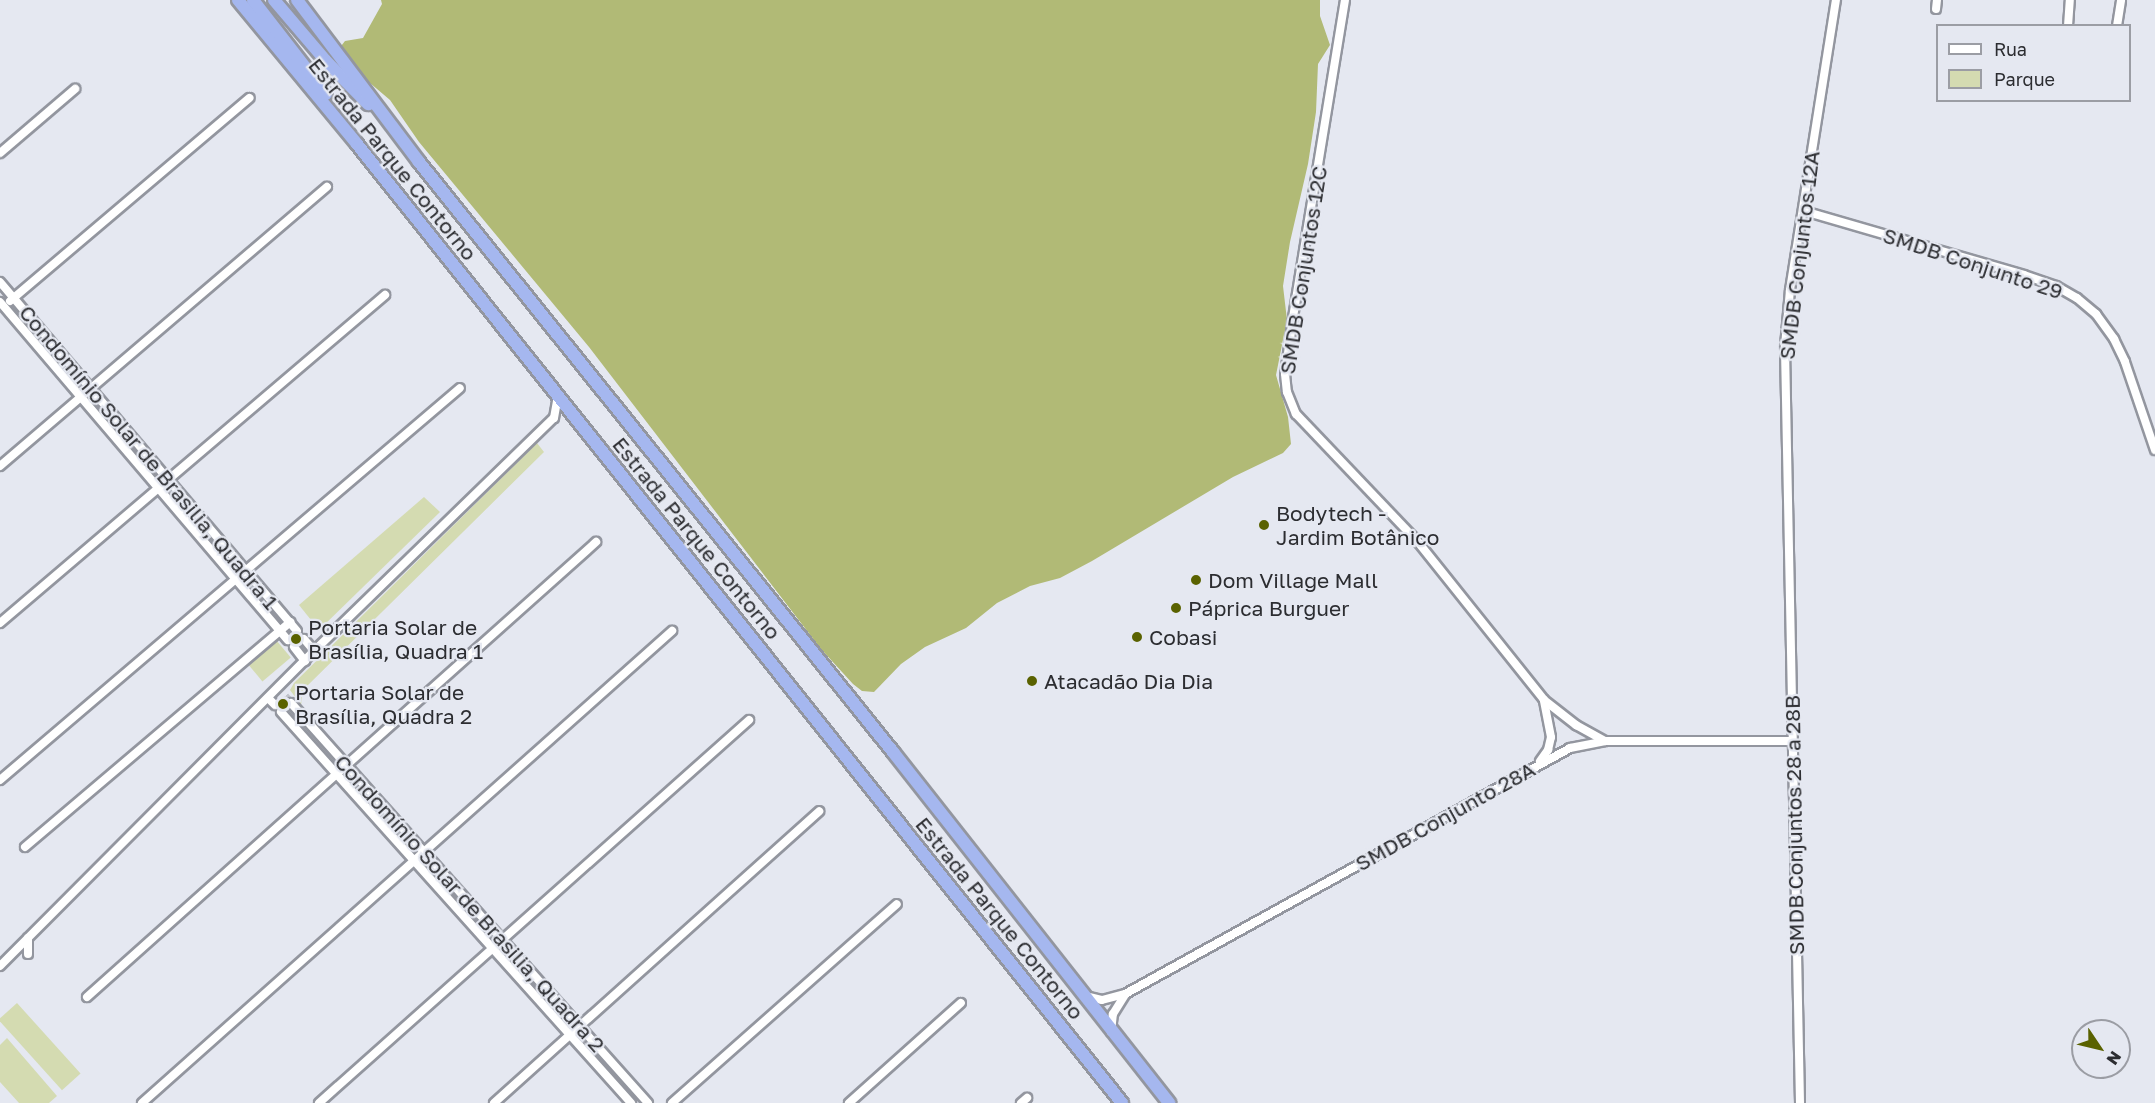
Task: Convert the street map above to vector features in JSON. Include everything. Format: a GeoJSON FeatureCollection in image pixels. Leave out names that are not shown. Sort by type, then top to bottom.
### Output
{"type":"FeatureCollection","features":[{"type":"Feature","properties":{"kind":"highway","name":"Estrada Parque Contorno"},"geometry":{"type":"LineString","coordinates":[[238,0],[375,167],[1122,1103]]}},
{"type":"Feature","properties":{"kind":"highway"},"geometry":{"type":"LineString","coordinates":[[253,0],[332,103],[375,167]]}},
{"type":"Feature","properties":{"kind":"highway","name":"Estrada Parque Contorno"},"geometry":{"type":"LineString","coordinates":[[297,0],[397,132],[1169,1103]]}},
{"type":"Feature","properties":{"kind":"highway"},"geometry":{"type":"LineString","coordinates":[[276,2],[325,60],[397,132]]}},
{"type":"Feature","properties":{"kind":"street","name":"SMDB Conjuntos 12C"},"geometry":{"type":"LineString","coordinates":[[1345,0],[1290,336],[1285,374],[1287,392],[1296,414],[1418,542],[1544,700],[1576,724],[1605,741]]}},
{"type":"Feature","properties":{"kind":"street","name":"SMDB Conjuntos 12A"},"geometry":{"type":"LineString","coordinates":[[1787,547],[1785,346],[1790,290],[1836,0]]}},
{"type":"Feature","properties":{"kind":"street"},"geometry":{"type":"LineString","coordinates":[[2068,24],[2070,0]]}},
{"type":"Feature","properties":{"kind":"street"},"geometry":{"type":"LineString","coordinates":[[2116,24],[2121,0]]}},
{"type":"Feature","properties":{"kind":"street"},"geometry":{"type":"LineString","coordinates":[[0,153],[75,89]]}},
{"type":"Feature","properties":{"kind":"street"},"geometry":{"type":"LineString","coordinates":[[1,306],[249,98]]}},
{"type":"Feature","properties":{"kind":"street"},"geometry":{"type":"LineString","coordinates":[[0,466],[327,187]]}},
{"type":"Feature","properties":{"kind":"street","name":"SMDB Conjunto 29"},"geometry":{"type":"LineString","coordinates":[[1804,211],[2024,275],[2056,286],[2078,298],[2096,314],[2114,339],[2125,362],[2155,450]]}},
{"type":"Feature","properties":{"kind":"street","name":"Condomínio Solar de Brasilia, Quadra 1"},"geometry":{"type":"LineString","coordinates":[[0,282],[297,631]]}},
{"type":"Feature","properties":{"kind":"street"},"geometry":{"type":"LineString","coordinates":[[0,622],[385,295]]}},
{"type":"Feature","properties":{"kind":"street","name":"Condomínio Solar de Brasilia, Quadra 1"},"geometry":{"type":"LineString","coordinates":[[1,306],[288,640]]}},
{"type":"Feature","properties":{"kind":"street"},"geometry":{"type":"LineString","coordinates":[[0,780],[460,388]]}},
{"type":"Feature","properties":{"kind":"street"},"geometry":{"type":"LineString","coordinates":[[0,966],[314,651],[554,418],[558,396]]}},
{"type":"Feature","properties":{"kind":"street"},"geometry":{"type":"LineString","coordinates":[[554,418],[574,416]]}},
{"type":"Feature","properties":{"kind":"street"},"geometry":{"type":"LineString","coordinates":[[87,997],[596,542]]}},
{"type":"Feature","properties":{"kind":"street","name":"SMDB Conjuntos 28 a 28B"},"geometry":{"type":"LineString","coordinates":[[1787,547],[1800,1103]]}},
{"type":"Feature","properties":{"kind":"street"},"geometry":{"type":"LineString","coordinates":[[25,847],[290,622]]}},
{"type":"Feature","properties":{"kind":"street"},"geometry":{"type":"LineString","coordinates":[[142,1103],[672,631]]}},
{"type":"Feature","properties":{"kind":"street"},"geometry":{"type":"LineString","coordinates":[[305,661],[295,648],[304,639],[314,651]]}},
{"type":"Feature","properties":{"kind":"street"},"geometry":{"type":"LineString","coordinates":[[278,688],[285,696]]}},
{"type":"Feature","properties":{"kind":"street"},"geometry":{"type":"LineString","coordinates":[[268,698],[275,705]]}},
{"type":"Feature","properties":{"kind":"street","name":"SMDB Conjuntos 12C"},"geometry":{"type":"LineString","coordinates":[[1536,765],[1548,750],[1551,738],[1544,700]]}},
{"type":"Feature","properties":{"kind":"street","name":"Condomínio Solar de Brasilia, Quadra 2"},"geometry":{"type":"LineString","coordinates":[[631,1103],[284,715],[294,706],[648,1103]]}},
{"type":"Feature","properties":{"kind":"street"},"geometry":{"type":"LineString","coordinates":[[319,1103],[749,720]]}},
{"type":"Feature","properties":{"kind":"street","name":"SMDB Conjunto 28A"},"geometry":{"type":"LineString","coordinates":[[1125,994],[1570,748],[1605,741],[1792,741]]}},
{"type":"Feature","properties":{"kind":"street"},"geometry":{"type":"LineString","coordinates":[[494,1103],[819,811]]}},
{"type":"Feature","properties":{"kind":"street"},"geometry":{"type":"LineString","coordinates":[[672,1103],[897,904]]}},
{"type":"Feature","properties":{"kind":"street"},"geometry":{"type":"LineString","coordinates":[[28,938],[28,954]]}},
{"type":"Feature","properties":{"kind":"street"},"geometry":{"type":"LineString","coordinates":[[1084,996],[1102,1000],[1125,994]]}},
{"type":"Feature","properties":{"kind":"street"},"geometry":{"type":"LineString","coordinates":[[1111,1032],[1113,1014],[1125,994]]}},
{"type":"Feature","properties":{"kind":"street"},"geometry":{"type":"LineString","coordinates":[[849,1103],[961,1004]]}},
{"type":"Feature","properties":{"kind":"green space"},"geometry":{"type":"Polygon","coordinates":[[[381,0],[1320,0],[1320,16],[1330,45],[1318,64],[1316,112],[1308,164],[1290,242],[1283,286],[1287,320],[1276,375],[1288,417],[1291,444],[1283,453],[1233,477],[1092,561],[1060,578],[1030,586],[997,603],[966,628],[925,647],[901,664],[874,692],[862,691],[821,649],[589,347],[419,142],[390,100],[357,72],[338,50],[345,41],[363,38],[382,4],[381,0]]]}},
{"type":"Feature","properties":{"kind":"green space"},"geometry":{"type":"Polygon","coordinates":[[[537,443],[544,452],[303,690],[301,705],[290,690],[294,683],[537,443]]]}},
{"type":"Feature","properties":{"kind":"green space"},"geometry":{"type":"Polygon","coordinates":[[[424,497],[440,512],[319,630],[299,605],[424,497]]]}},
{"type":"Feature","properties":{"kind":"green space"},"geometry":{"type":"Polygon","coordinates":[[[276,640],[291,658],[262,681],[248,664],[276,640]]]}},
{"type":"Feature","properties":{"kind":"green space"},"geometry":{"type":"Polygon","coordinates":[[[17,1003],[81,1074],[62,1090],[0,1021],[0,1018],[17,1003]]]}},
{"type":"Feature","properties":{"kind":"green space"},"geometry":{"type":"Polygon","coordinates":[[[7,1038],[57,1096],[49,1103],[19,1103],[0,1082],[0,1045],[7,1038]]]}},
{"type":"Feature","properties":{"kind":"tunnel"},"geometry":{"type":"LineString","coordinates":[[285,696],[291,703]]}},
{"type":"Feature","properties":{"kind":"place","name":"Bodytech - Jardim Botânico"},"geometry":{"type":"Point","coordinates":[1264,525]}},
{"type":"Feature","properties":{"kind":"place","name":"Dom Village Mall"},"geometry":{"type":"Point","coordinates":[1196,580]}},
{"type":"Feature","properties":{"kind":"place","name":"Páprica Burguer"},"geometry":{"type":"Point","coordinates":[1176,608]}},
{"type":"Feature","properties":{"kind":"place","name":"Cobasi"},"geometry":{"type":"Point","coordinates":[1137,637]}},
{"type":"Feature","properties":{"kind":"place","name":"Portaria Solar de Brasília, Quadra 1"},"geometry":{"type":"Point","coordinates":[296,639]}},
{"type":"Feature","properties":{"kind":"place","name":"Atacadão Dia Dia"},"geometry":{"type":"Point","coordinates":[1032,681]}},
{"type":"Feature","properties":{"kind":"place","name":"Portaria Solar de Brasília, Quadra 2"},"geometry":{"type":"Point","coordinates":[283,704]}}]}
